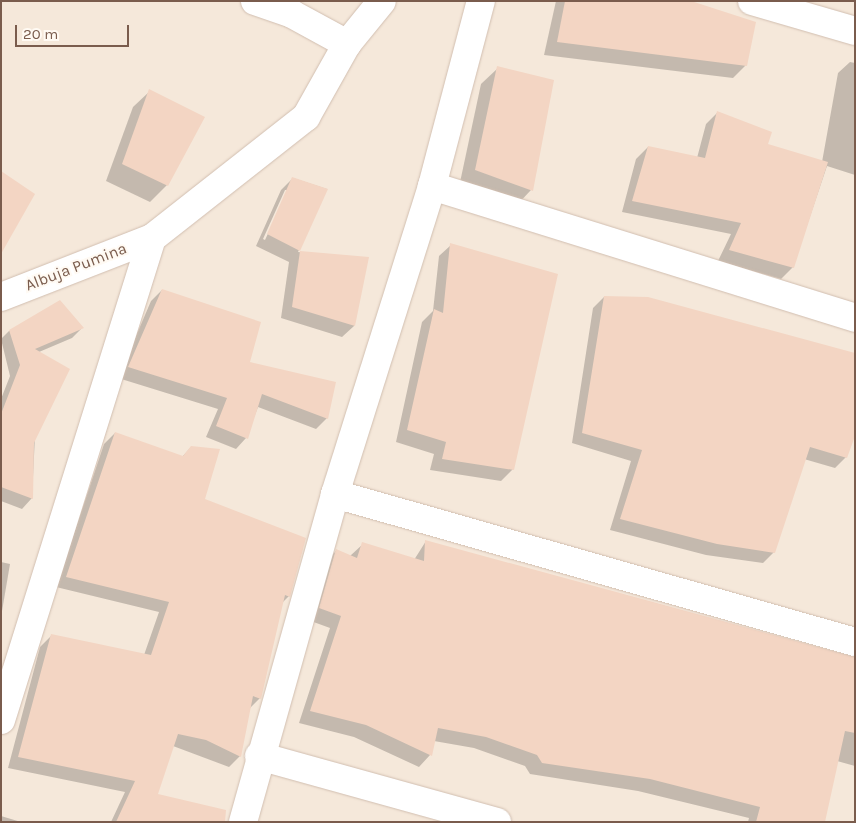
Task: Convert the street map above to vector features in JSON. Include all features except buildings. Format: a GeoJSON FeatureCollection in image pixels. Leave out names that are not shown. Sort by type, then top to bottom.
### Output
{"type":"FeatureCollection","features":[{"type":"Feature","properties":{"kind":"street"},"geometry":{"type":"LineString","coordinates":[[255,1],[292,14],[347,44]]}},
{"type":"Feature","properties":{"kind":"street","name":"Albuja Pumina"},"geometry":{"type":"LineString","coordinates":[[1,297],[152,238],[306,117],[347,44],[382,1]]}},
{"type":"Feature","properties":{"kind":"street"},"geometry":{"type":"LineString","coordinates":[[243,822],[259,756],[335,494],[432,186],[481,1]]}},
{"type":"Feature","properties":{"kind":"street"},"geometry":{"type":"LineString","coordinates":[[752,1],[855,31]]}},
{"type":"Feature","properties":{"kind":"street"},"geometry":{"type":"LineString","coordinates":[[432,186],[855,318]]}},
{"type":"Feature","properties":{"kind":"street"},"geometry":{"type":"LineString","coordinates":[[1,720],[152,238]]}},
{"type":"Feature","properties":{"kind":"street"},"geometry":{"type":"LineString","coordinates":[[335,494],[855,642]]}},
{"type":"Feature","properties":{"kind":"street"},"geometry":{"type":"LineString","coordinates":[[259,756],[497,822]]}},
{"type":"Feature","properties":{"kind":"shaded area"},"geometry":{"type":"Polygon","coordinates":[[[1,1],[855,1],[855,822],[1,822],[1,1]]]}}]}
